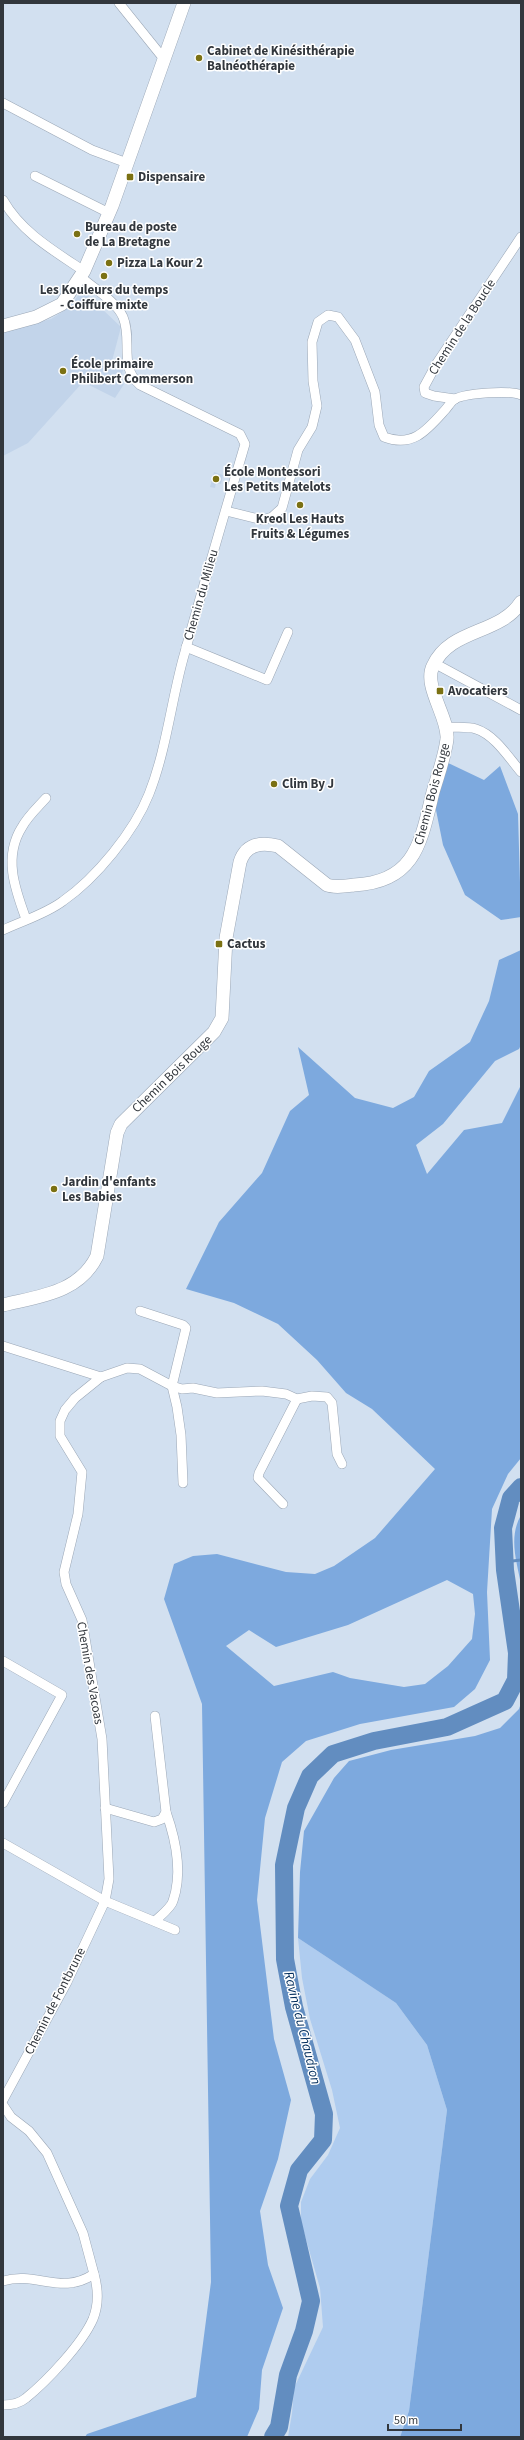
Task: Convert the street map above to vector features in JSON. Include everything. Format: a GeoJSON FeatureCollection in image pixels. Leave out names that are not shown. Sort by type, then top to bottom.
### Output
{"type":"FeatureCollection","features":[{"type":"Feature","properties":{"kind":"street"},"geometry":{"type":"LineString","coordinates":[[119,3],[164,59]]}},
{"type":"Feature","properties":{"kind":"street"},"geometry":{"type":"LineString","coordinates":[[3,326],[36,317],[62,304],[82,274],[110,213],[184,3]]}},
{"type":"Feature","properties":{"kind":"street"},"geometry":{"type":"LineString","coordinates":[[3,102],[92,150],[127,163]]}},
{"type":"Feature","properties":{"kind":"street"},"geometry":{"type":"LineString","coordinates":[[35,176],[110,213]]}},
{"type":"Feature","properties":{"kind":"street"},"geometry":{"type":"LineString","coordinates":[[3,200],[12,216],[39,240],[82,274]]}},
{"type":"Feature","properties":{"kind":"street","name":"Chemin de la Boucle"},"geometry":{"type":"LineString","coordinates":[[521,237],[438,363],[424,387],[425,393],[455,399],[499,391],[521,395]]}},
{"type":"Feature","properties":{"kind":"street","name":"Chemin du Milieu"},"geometry":{"type":"LineString","coordinates":[[3,930],[62,902],[87,881],[110,856],[135,822],[149,794],[186,647],[245,444],[242,437],[140,385],[131,378],[128,367],[126,327],[123,315],[82,274]]}},
{"type":"Feature","properties":{"kind":"street"},"geometry":{"type":"LineString","coordinates":[[226,510],[263,520],[272,517],[282,508],[298,450],[312,427],[317,406],[313,380],[312,342],[318,322],[328,315],[338,317],[355,340],[376,392],[379,425],[384,437],[394,441],[411,440],[429,428],[455,399]]}},
{"type":"Feature","properties":{"kind":"street"},"geometry":{"type":"LineString","coordinates":[[521,602],[506,618],[450,644],[440,653],[434,663],[521,710]]}},
{"type":"Feature","properties":{"kind":"street"},"geometry":{"type":"LineString","coordinates":[[186,647],[267,680],[288,632]]}},
{"type":"Feature","properties":{"kind":"street","name":"Chemin Bois Rouge"},"geometry":{"type":"LineString","coordinates":[[3,1305],[59,1290],[84,1277],[92,1266],[97,1256],[117,1133],[121,1124],[214,1032],[222,1018],[226,938],[240,862],[244,852],[250,847],[263,845],[278,846],[331,886],[368,885],[391,875],[411,860],[420,842],[447,738],[433,688],[431,668],[434,663]]}},
{"type":"Feature","properties":{"kind":"street"},"geometry":{"type":"LineString","coordinates":[[445,728],[475,728],[484,732],[492,738],[521,772]]}},
{"type":"Feature","properties":{"kind":"street"},"geometry":{"type":"LineString","coordinates":[[26,919],[16,892],[11,863],[13,850],[21,827],[46,798]]}},
{"type":"Feature","properties":{"kind":"street"},"geometry":{"type":"LineString","coordinates":[[140,1311],[182,1325],[186,1328],[172,1386],[181,1435],[183,1483]]}},
{"type":"Feature","properties":{"kind":"street"},"geometry":{"type":"LineString","coordinates":[[3,1346],[101,1377]]}},
{"type":"Feature","properties":{"kind":"street","name":"Chemin des Vacoas"},"geometry":{"type":"LineString","coordinates":[[105,1901],[109,1880],[104,1808],[102,1739],[94,1701],[82,1620],[66,1584],[64,1572],[78,1514],[83,1485],[82,1472],[60,1436],[60,1421],[65,1410],[75,1398],[101,1377],[127,1368],[140,1369],[172,1386],[217,1393],[262,1391],[286,1394],[297,1399]]}},
{"type":"Feature","properties":{"kind":"street"},"geometry":{"type":"LineString","coordinates":[[283,1504],[258,1478],[259,1473],[297,1399],[312,1396],[327,1397],[332,1403],[337,1454],[342,1464]]}},
{"type":"Feature","properties":{"kind":"street"},"geometry":{"type":"LineString","coordinates":[[3,1661],[62,1695],[3,1803]]}},
{"type":"Feature","properties":{"kind":"street"},"geometry":{"type":"LineString","coordinates":[[155,1716],[166,1812],[175,1836],[178,1873],[173,1902],[155,1921]]}},
{"type":"Feature","properties":{"kind":"street"},"geometry":{"type":"LineString","coordinates":[[104,1808],[154,1822],[162,1819],[166,1812]]}},
{"type":"Feature","properties":{"kind":"street"},"geometry":{"type":"LineString","coordinates":[[3,1843],[105,1901],[175,1930]]}},
{"type":"Feature","properties":{"kind":"street","name":"Chemin de Fontbrune"},"geometry":{"type":"LineString","coordinates":[[3,2100],[67,1982],[105,1901]]}},
{"type":"Feature","properties":{"kind":"street"},"geometry":{"type":"LineString","coordinates":[[3,2106],[11,2117],[29,2131],[47,2154],[83,2232],[94,2274],[97,2298],[93,2318],[82,2337],[57,2367],[25,2399],[12,2405],[3,2405]]}},
{"type":"Feature","properties":{"kind":"street"},"geometry":{"type":"LineString","coordinates":[[3,2281],[23,2278],[76,2284],[94,2274]]}},
{"type":"Feature","properties":{"kind":"shaded area","name":"École primaire Philibert Commerson"},"geometry":{"type":"Polygon","coordinates":[[[82,290],[121,327],[112,361],[124,368],[119,381],[124,384],[115,398],[83,382],[28,443],[3,456],[3,332],[51,319],[70,307],[82,290]]]}},
{"type":"Feature","properties":{"kind":"shaded area","name":"École Montessori Les Petits Matelots"},"geometry":{"type":"Polygon","coordinates":[[[214,472],[223,475],[221,484],[216,483],[215,488],[210,487],[214,472]]]}},
{"type":"Feature","properties":{"kind":"shaded area"},"geometry":{"type":"Polygon","coordinates":[[[444,761],[484,780],[500,766],[518,814],[521,917],[501,920],[465,895],[443,845],[435,805],[444,761]]]}},
{"type":"Feature","properties":{"kind":"shaded area"},"geometry":{"type":"Polygon","coordinates":[[[521,950],[521,1045],[519,1049],[495,1061],[443,1124],[416,1145],[427,1174],[464,1130],[502,1123],[521,1085],[521,1458],[508,1474],[492,1509],[487,1592],[490,1660],[475,1689],[454,1707],[360,1724],[306,1741],[282,1762],[265,1818],[257,1900],[274,2039],[291,2100],[278,2159],[260,2211],[268,2265],[283,2308],[262,2370],[259,2409],[247,2437],[85,2437],[87,2434],[196,2397],[211,2282],[202,1704],[164,1599],[174,1564],[193,1556],[217,1554],[286,1572],[315,1574],[334,1566],[375,1538],[435,1469],[372,1409],[346,1393],[317,1360],[278,1324],[234,1303],[186,1289],[219,1222],[262,1173],[290,1111],[309,1095],[298,1047],[355,1098],[393,1108],[414,1097],[429,1071],[470,1042],[489,1001],[499,960],[521,950]],[[447,1580],[348,1625],[276,1647],[249,1630],[226,1646],[274,1686],[333,1672],[350,1678],[404,1687],[425,1684],[448,1666],[472,1639],[475,1614],[473,1594],[447,1580]]]}},
{"type":"Feature","properties":{"kind":"shaded area"},"geometry":{"type":"Polygon","coordinates":[[[521,1515],[521,1585],[514,1541],[517,1524],[521,1515]]]}},
{"type":"Feature","properties":{"kind":"shaded area"},"geometry":{"type":"Polygon","coordinates":[[[521,1703],[521,2437],[400,2437],[409,2411],[447,2110],[427,2045],[396,2003],[298,1938],[300,1872],[304,1831],[334,1778],[349,1761],[391,1750],[475,1736],[500,1728],[519,1709],[521,1703]]]}},
{"type":"Feature","properties":{"kind":"shaded area"},"geometry":{"type":"Polygon","coordinates":[[[298,1938],[396,2003],[427,2045],[447,2110],[409,2411],[400,2437],[288,2437],[294,2388],[323,2327],[320,2288],[301,2222],[301,2202],[310,2179],[328,2155],[340,2128],[332,2090],[310,2019],[302,1978],[298,1938]]]}},
{"type":"Feature","properties":{"kind":"waterway","name":"Ravine du Chaudron"},"geometry":{"type":"LineString","coordinates":[[273,2437],[279,2427],[288,2375],[304,2331],[311,2301],[289,2206],[299,2170],[323,2140],[324,2114],[294,2007],[285,1959],[284,1865],[296,1808],[310,1776],[333,1754],[374,1741],[447,1727],[505,1701],[516,1680],[517,1653],[505,1570],[503,1528],[511,1498],[521,1487]]}},
{"type":"Feature","properties":{"kind":"waterway"},"geometry":{"type":"LineString","coordinates":[[504,1562],[521,1560]]}},
{"type":"Feature","properties":{"kind":"place","name":"Cabinet de Kinésithérapie Balnéothérapie"},"geometry":{"type":"Point","coordinates":[199,58]}},
{"type":"Feature","properties":{"kind":"place","name":"Dispensaire"},"geometry":{"type":"Point","coordinates":[130,177]}},
{"type":"Feature","properties":{"kind":"place","name":"Bureau de poste de La Bretagne"},"geometry":{"type":"Point","coordinates":[77,234]}},
{"type":"Feature","properties":{"kind":"place","name":"Pizza La Kour 2"},"geometry":{"type":"Point","coordinates":[109,263]}},
{"type":"Feature","properties":{"kind":"place","name":"Les Kouleurs du temps - Coiffure mixte"},"geometry":{"type":"Point","coordinates":[104,276]}},
{"type":"Feature","properties":{"kind":"place","name":"École primaire Philibert Commerson"},"geometry":{"type":"Point","coordinates":[63,371]}},
{"type":"Feature","properties":{"kind":"place","name":"École Montessori Les Petits Matelots"},"geometry":{"type":"Point","coordinates":[216,479]}},
{"type":"Feature","properties":{"kind":"place","name":"Kreol Les Hauts Fruits & Légumes"},"geometry":{"type":"Point","coordinates":[300,505]}},
{"type":"Feature","properties":{"kind":"place","name":"Avocatiers"},"geometry":{"type":"Point","coordinates":[440,691]}},
{"type":"Feature","properties":{"kind":"place","name":"Clim By J"},"geometry":{"type":"Point","coordinates":[274,784]}},
{"type":"Feature","properties":{"kind":"place","name":"Cactus"},"geometry":{"type":"Point","coordinates":[219,944]}},
{"type":"Feature","properties":{"kind":"place","name":"Jardin d'enfants Les Babies"},"geometry":{"type":"Point","coordinates":[54,1189]}}]}
